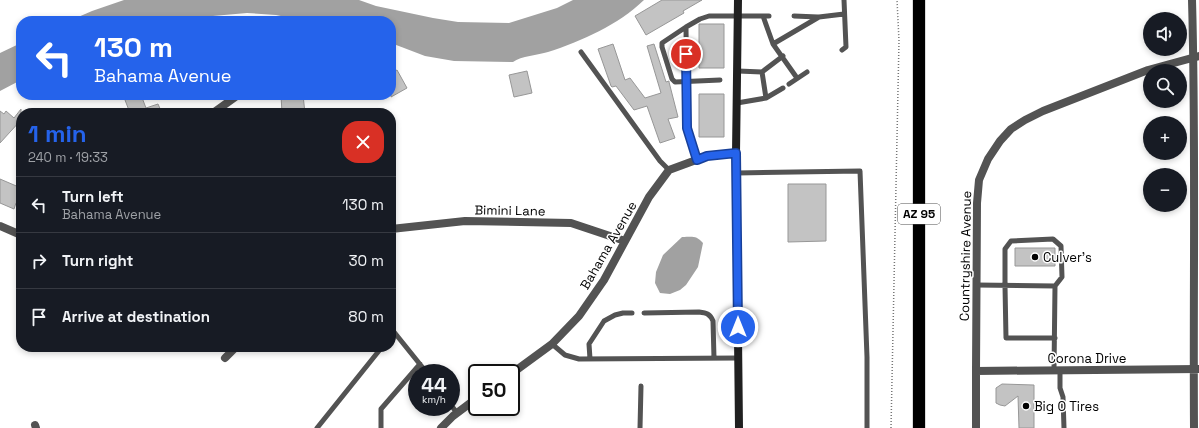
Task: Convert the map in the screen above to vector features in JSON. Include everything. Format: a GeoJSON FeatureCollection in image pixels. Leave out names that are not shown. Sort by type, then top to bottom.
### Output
{"type":"FeatureCollection","features":[{"type":"Feature","properties":{"kind":"highway","name":"AZ 95"},"geometry":{"type":"LineString","coordinates":[[919,0],[919,428]]}},
{"type":"Feature","properties":{"kind":"main road"},"geometry":{"type":"LineString","coordinates":[[738,0],[736,153],[739,428]]}},
{"type":"Feature","properties":{"kind":"street"},"geometry":{"type":"LineString","coordinates":[[1192,0],[1196,56],[1197,213],[1194,428]]}},
{"type":"Feature","properties":{"kind":"street","name":"Countryshire Avenue"},"geometry":{"type":"LineString","coordinates":[[976,428],[976,203],[980,180],[988,159],[1000,141],[1011,129],[1042,111],[1148,70],[1196,56]]}},
{"type":"Feature","properties":{"kind":"street"},"geometry":{"type":"LineString","coordinates":[[219,108],[231,100]]}},
{"type":"Feature","properties":{"kind":"street"},"geometry":{"type":"LineString","coordinates":[[669,170],[707,156],[736,153]]}},
{"type":"Feature","properties":{"kind":"street","name":"Bahama Avenue"},"geometry":{"type":"LineString","coordinates":[[520,367],[552,344],[579,316],[604,280],[649,197],[669,170]]}},
{"type":"Feature","properties":{"kind":"street","name":"Bimini Lane"},"geometry":{"type":"LineString","coordinates":[[396,228],[465,221],[571,224],[625,241]]}},
{"type":"Feature","properties":{"kind":"street"},"geometry":{"type":"LineString","coordinates":[[0,226],[16,232]]}},
{"type":"Feature","properties":{"kind":"street"},"geometry":{"type":"LineString","coordinates":[[225,358],[231,352]]}},
{"type":"Feature","properties":{"kind":"street","name":"Corona Drive"},"geometry":{"type":"LineString","coordinates":[[976,371],[1196,369]]}},
{"type":"Feature","properties":{"kind":"street"},"geometry":{"type":"LineString","coordinates":[[441,428],[454,416]]}},
{"type":"Feature","properties":{"kind":"lane"},"geometry":{"type":"LineString","coordinates":[[842,50],[846,47],[844,0]]}},
{"type":"Feature","properties":{"kind":"lane"},"geometry":{"type":"LineString","coordinates":[[794,16],[819,17],[844,14]]}},
{"type":"Feature","properties":{"kind":"lane"},"geometry":{"type":"LineString","coordinates":[[720,80],[675,82],[672,79],[662,43],[686,27],[709,16],[770,16]]}},
{"type":"Feature","properties":{"kind":"lane"},"geometry":{"type":"LineString","coordinates":[[763,16],[773,44],[783,56],[797,78]]}},
{"type":"Feature","properties":{"kind":"lane"},"geometry":{"type":"LineString","coordinates":[[773,44],[819,17]]}},
{"type":"Feature","properties":{"kind":"lane"},"geometry":{"type":"LineString","coordinates":[[686,27],[687,128],[697,160]]}},
{"type":"Feature","properties":{"kind":"lane"},"geometry":{"type":"LineString","coordinates":[[581,52],[660,161],[669,170]]}},
{"type":"Feature","properties":{"kind":"lane"},"geometry":{"type":"LineString","coordinates":[[738,71],[762,72],[783,56]]}},
{"type":"Feature","properties":{"kind":"lane"},"geometry":{"type":"LineString","coordinates":[[762,72],[766,98]]}},
{"type":"Feature","properties":{"kind":"lane"},"geometry":{"type":"LineString","coordinates":[[789,84],[807,72]]}},
{"type":"Feature","properties":{"kind":"lane"},"geometry":{"type":"LineString","coordinates":[[737,103],[766,98],[783,88]]}},
{"type":"Feature","properties":{"kind":"lane"},"geometry":{"type":"LineString","coordinates":[[737,173],[860,171],[867,357],[867,428]]}},
{"type":"Feature","properties":{"kind":"lane"},"geometry":{"type":"LineString","coordinates":[[1055,338],[1006,338],[1006,249],[1011,241],[1053,239],[1061,246],[1062,277],[1055,286],[1055,338],[1057,370],[1063,397],[1064,428]]}},
{"type":"Feature","properties":{"kind":"lane"},"geometry":{"type":"LineString","coordinates":[[976,285],[1055,286]]}},
{"type":"Feature","properties":{"kind":"lane"},"geometry":{"type":"LineString","coordinates":[[644,313],[699,312],[706,313],[711,316],[713,322],[714,358]]}},
{"type":"Feature","properties":{"kind":"lane"},"geometry":{"type":"LineString","coordinates":[[590,359],[589,344],[604,322],[615,315],[632,313]]}},
{"type":"Feature","properties":{"kind":"lane"},"geometry":{"type":"LineString","coordinates":[[396,334],[420,364]]}},
{"type":"Feature","properties":{"kind":"lane"},"geometry":{"type":"LineString","coordinates":[[552,344],[564,355],[579,360],[739,358]]}},
{"type":"Feature","properties":{"kind":"lane"},"geometry":{"type":"LineString","coordinates":[[317,428],[378,352]]}},
{"type":"Feature","properties":{"kind":"lane"},"geometry":{"type":"LineString","coordinates":[[381,428],[381,409],[408,378]]}},
{"type":"Feature","properties":{"kind":"lane"},"geometry":{"type":"LineString","coordinates":[[640,428],[641,386]]}},
{"type":"Feature","properties":{"kind":"path"},"geometry":{"type":"LineString","coordinates":[[891,428],[899,49],[897,0]]}},
{"type":"Feature","properties":{"kind":"shaded area"},"geometry":{"type":"Polygon","coordinates":[[[124,0],[359,0],[376,6],[458,22],[509,23],[557,8],[573,0],[644,0],[611,25],[574,43],[548,52],[525,57],[513,62],[454,61],[425,56],[396,45],[396,16],[281,16],[247,13],[213,16],[80,16],[124,0]]]}},
{"type":"Feature","properties":{"kind":"shaded area"},"geometry":{"type":"Polygon","coordinates":[[[16,45],[16,83],[0,91],[0,53],[16,45]]]}},
{"type":"Feature","properties":{"kind":"shaded area"},"geometry":{"type":"Polygon","coordinates":[[[682,237],[696,238],[703,243],[698,267],[686,285],[680,290],[670,294],[660,293],[655,283],[656,272],[663,255],[682,237]]]}},
{"type":"Feature","properties":{"kind":"building"},"geometry":{"type":"Polygon","coordinates":[[[662,0],[702,0],[683,11],[684,13],[646,35],[635,16],[662,0]]]}},
{"type":"Feature","properties":{"kind":"building"},"geometry":{"type":"Polygon","coordinates":[[[699,24],[724,24],[724,68],[699,68],[699,24]]]}},
{"type":"Feature","properties":{"kind":"building"},"geometry":{"type":"Polygon","coordinates":[[[613,44],[625,80],[630,78],[645,98],[661,93],[647,46],[654,44],[666,82],[669,81],[678,117],[668,119],[675,138],[660,143],[647,106],[634,110],[616,86],[611,86],[598,49],[613,44]]]}},
{"type":"Feature","properties":{"kind":"building"},"geometry":{"type":"Polygon","coordinates":[[[396,70],[407,88],[396,94],[396,70]]]}},
{"type":"Feature","properties":{"kind":"building"},"geometry":{"type":"Polygon","coordinates":[[[527,71],[532,93],[514,97],[509,75],[527,71]]]}},
{"type":"Feature","properties":{"kind":"building"},"geometry":{"type":"Polygon","coordinates":[[[699,94],[724,94],[724,137],[699,137],[699,94]]]}},
{"type":"Feature","properties":{"kind":"building"},"geometry":{"type":"Polygon","coordinates":[[[125,100],[143,100],[146,108],[128,108],[125,100]]]}},
{"type":"Feature","properties":{"kind":"building"},"geometry":{"type":"Polygon","coordinates":[[[281,100],[304,100],[304,108],[282,108],[281,100]]]}},
{"type":"Feature","properties":{"kind":"building"},"geometry":{"type":"Polygon","coordinates":[[[158,104],[160,108],[146,108],[158,104]]]}},
{"type":"Feature","properties":{"kind":"building"},"geometry":{"type":"Polygon","coordinates":[[[0,111],[4,114],[6,111],[14,118],[16,115],[16,125],[0,143],[0,111]]]}},
{"type":"Feature","properties":{"kind":"building"},"geometry":{"type":"Polygon","coordinates":[[[0,179],[16,186],[16,203],[14,209],[0,203],[0,179]]]}},
{"type":"Feature","properties":{"kind":"building"},"geometry":{"type":"Polygon","coordinates":[[[788,184],[826,184],[826,241],[788,242],[788,184]]]}},
{"type":"Feature","properties":{"kind":"building","name":"Culver's"},"geometry":{"type":"Polygon","coordinates":[[[1015,248],[1055,248],[1055,266],[1015,266],[1015,248]]]}},
{"type":"Feature","properties":{"kind":"building","name":"Big O Tires"},"geometry":{"type":"Polygon","coordinates":[[[1002,384],[1034,385],[1034,428],[1019,428],[1018,396],[1005,406],[996,403],[996,388],[1002,384]]]}},
{"type":"Feature","properties":{"kind":"place","name":"Culver's"},"geometry":{"type":"Point","coordinates":[1035,257]}},
{"type":"Feature","properties":{"kind":"place","name":"Big O Tires"},"geometry":{"type":"Point","coordinates":[1026,406]}},
{"type":"Feature","properties":{"kind":"route"},"geometry":{"type":"LineString","coordinates":[[686,54],[687,128],[697,160],[707,156],[736,153],[738,327]]}}]}
